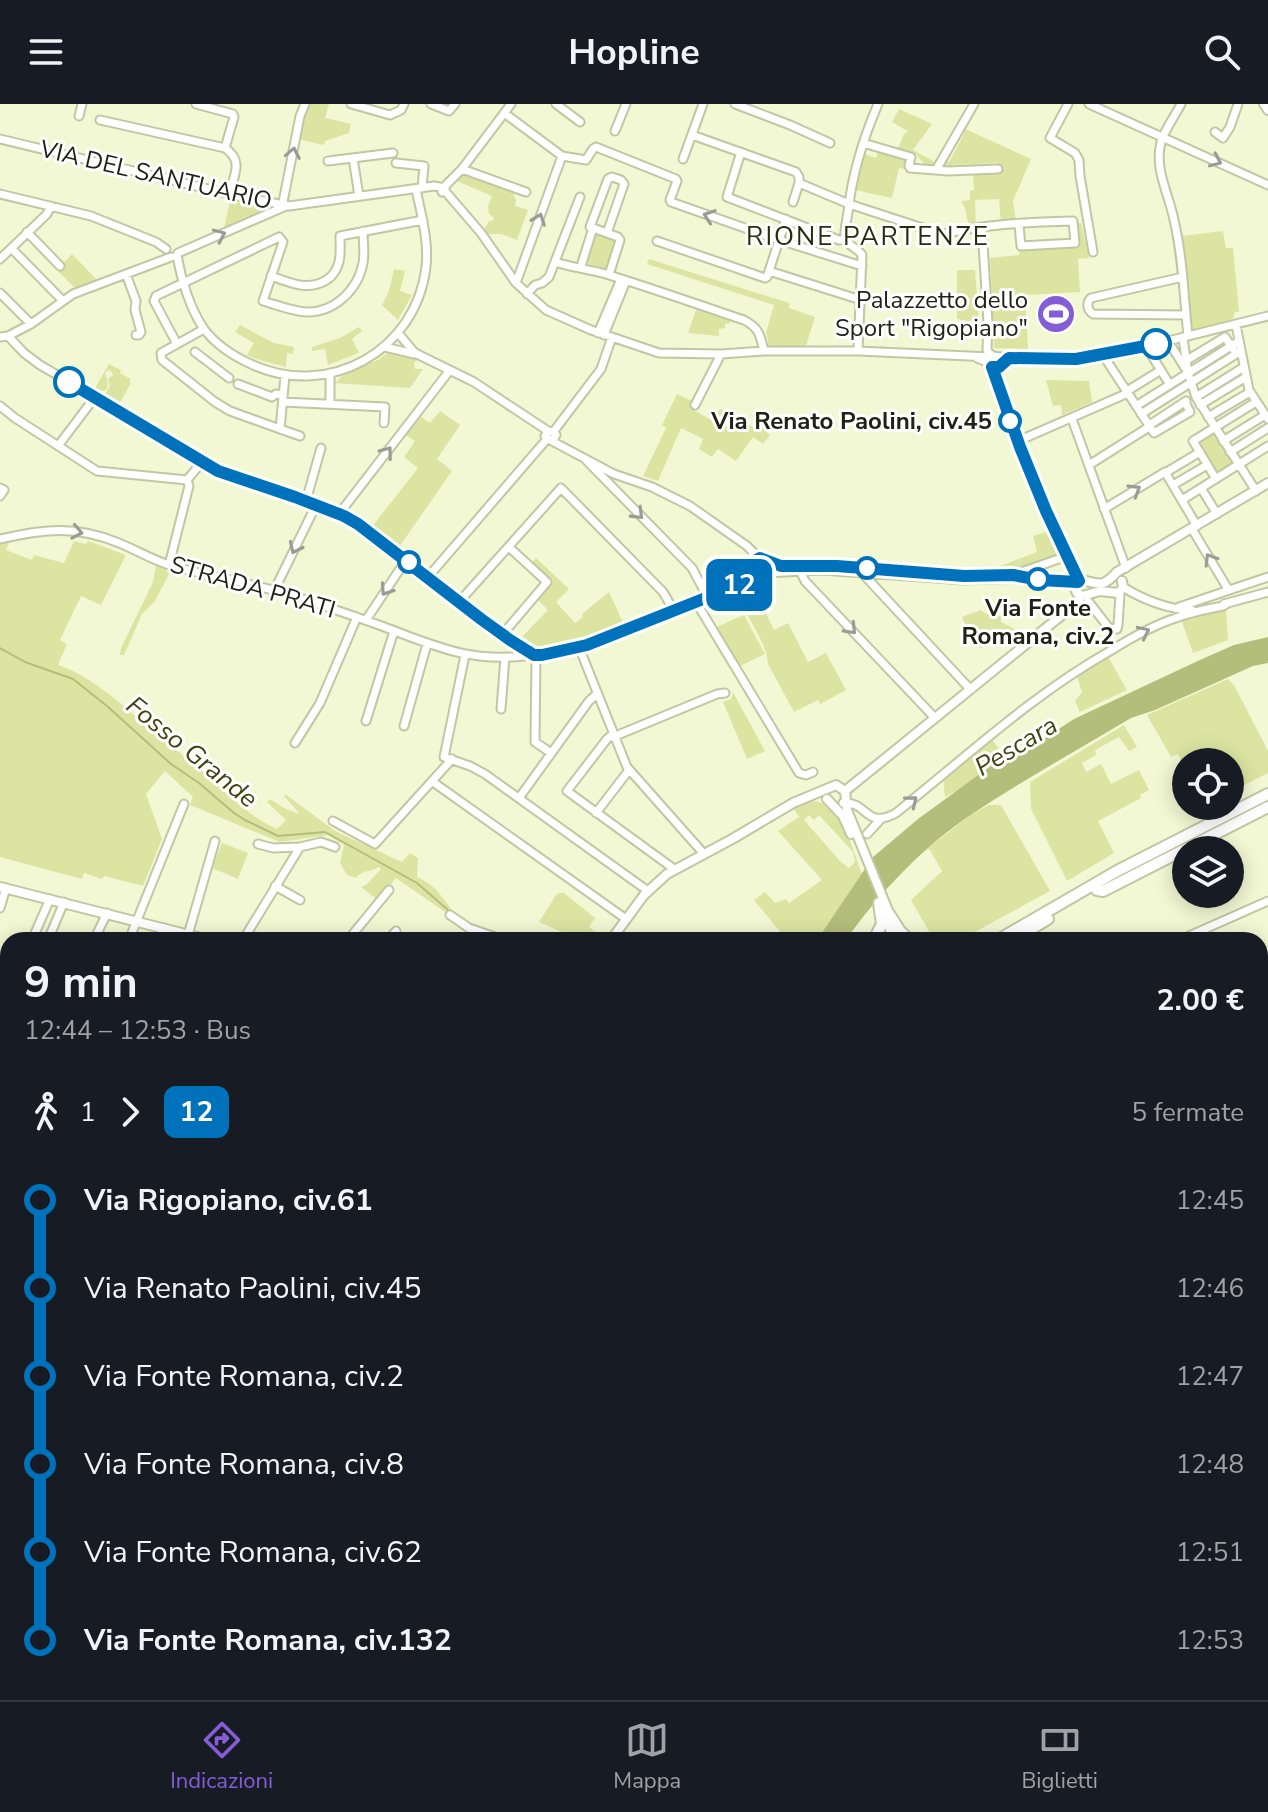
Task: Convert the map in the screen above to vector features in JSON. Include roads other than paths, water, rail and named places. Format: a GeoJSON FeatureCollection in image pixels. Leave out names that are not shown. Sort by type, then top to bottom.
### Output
{"type":"FeatureCollection","features":[{"type":"Feature","properties":{"kind":"highway"},"geometry":{"type":"LineString","coordinates":[[1023,932],[1068,899],[1268,791]]}},
{"type":"Feature","properties":{"kind":"highway"},"geometry":{"type":"LineString","coordinates":[[1025,932],[1097,890],[1268,800]]}},
{"type":"Feature","properties":{"kind":"highway"},"geometry":{"type":"LineString","coordinates":[[1097,890],[1103,891],[1268,807]]}},
{"type":"Feature","properties":{"kind":"highway"},"geometry":{"type":"LineString","coordinates":[[879,903],[882,919],[898,932]]}},
{"type":"Feature","properties":{"kind":"highway"},"geometry":{"type":"LineString","coordinates":[[881,932],[889,923]]}},
{"type":"Feature","properties":{"kind":"main road"},"geometry":{"type":"LineString","coordinates":[[1264,104],[1268,110]]}},
{"type":"Feature","properties":{"kind":"main road"},"geometry":{"type":"LineString","coordinates":[[801,799],[815,797],[830,802],[844,796],[863,775],[1073,606],[1082,590],[1113,577],[1268,483]]}},
{"type":"Feature","properties":{"kind":"main road"},"geometry":{"type":"LineString","coordinates":[[1121,589],[1128,567]]}},
{"type":"Feature","properties":{"kind":"main road"},"geometry":{"type":"LineString","coordinates":[[1113,577],[1119,578],[1121,589]]}},
{"type":"Feature","properties":{"kind":"main road"},"geometry":{"type":"LineString","coordinates":[[1082,590],[1121,589]]}},
{"type":"Feature","properties":{"kind":"main road"},"geometry":{"type":"LineString","coordinates":[[617,932],[648,891],[674,869],[801,799],[834,785],[844,796],[852,830],[879,903]]}},
{"type":"Feature","properties":{"kind":"main road"},"geometry":{"type":"LineString","coordinates":[[829,788],[826,793],[852,830],[892,932]]}},
{"type":"Feature","properties":{"kind":"main road"},"geometry":{"type":"LineString","coordinates":[[3,887],[172,932]]}},
{"type":"Feature","properties":{"kind":"street"},"geometry":{"type":"LineString","coordinates":[[79,116],[82,104]]}},
{"type":"Feature","properties":{"kind":"street"},"geometry":{"type":"LineString","coordinates":[[196,104],[233,114],[225,148]]}},
{"type":"Feature","properties":{"kind":"street"},"geometry":{"type":"LineString","coordinates":[[305,104],[300,116],[285,205],[157,262],[73,294],[31,324],[4,336],[32,360],[230,477],[306,501],[367,529],[523,654],[535,655],[579,647],[763,575],[851,569],[964,580],[1029,578]]}},
{"type":"Feature","properties":{"kind":"street"},"geometry":{"type":"LineString","coordinates":[[351,104],[390,115],[401,110],[404,104]]}},
{"type":"Feature","properties":{"kind":"street"},"geometry":{"type":"LineString","coordinates":[[431,104],[449,111],[455,104]]}},
{"type":"Feature","properties":{"kind":"street"},"geometry":{"type":"LineString","coordinates":[[511,104],[462,169],[443,188],[473,223],[516,283],[552,315],[659,353],[858,351],[992,359],[1076,359],[1146,346],[1268,316]]}},
{"type":"Feature","properties":{"kind":"street"},"geometry":{"type":"LineString","coordinates":[[556,104],[580,122]]}},
{"type":"Feature","properties":{"kind":"street"},"geometry":{"type":"LineString","coordinates":[[615,131],[626,104]]}},
{"type":"Feature","properties":{"kind":"street"},"geometry":{"type":"LineString","coordinates":[[683,159],[703,104]]}},
{"type":"Feature","properties":{"kind":"street"},"geometry":{"type":"LineString","coordinates":[[735,104],[830,143]]}},
{"type":"Feature","properties":{"kind":"street"},"geometry":{"type":"LineString","coordinates":[[846,240],[857,159],[878,104]]}},
{"type":"Feature","properties":{"kind":"street"},"geometry":{"type":"LineString","coordinates":[[940,169],[974,104]]}},
{"type":"Feature","properties":{"kind":"street"},"geometry":{"type":"LineString","coordinates":[[1068,104],[1050,138],[1075,153],[1079,160],[1093,252]]}},
{"type":"Feature","properties":{"kind":"street"},"geometry":{"type":"LineString","coordinates":[[1089,104],[1268,185]]}},
{"type":"Feature","properties":{"kind":"street"},"geometry":{"type":"LineString","coordinates":[[1181,104],[1163,137],[1160,152],[1162,179],[1174,219],[1183,277],[1188,373]]}},
{"type":"Feature","properties":{"kind":"street"},"geometry":{"type":"LineString","coordinates":[[1215,132],[1223,138],[1238,104]]}},
{"type":"Feature","properties":{"kind":"street"},"geometry":{"type":"LineString","coordinates":[[504,113],[562,156],[586,160],[596,147],[676,179],[671,202],[862,266]]}},
{"type":"Feature","properties":{"kind":"street"},"geometry":{"type":"LineString","coordinates":[[100,120],[225,148],[235,156],[237,164],[229,194]]}},
{"type":"Feature","properties":{"kind":"street"},"geometry":{"type":"LineString","coordinates":[[692,135],[796,172],[799,183],[793,202]]}},
{"type":"Feature","properties":{"kind":"street","name":"VIA DEL SANTUARIO"},"geometry":{"type":"LineString","coordinates":[[0,139],[285,205],[419,188],[443,188]]}},
{"type":"Feature","properties":{"kind":"street"},"geometry":{"type":"LineString","coordinates":[[863,143],[911,157],[910,168],[998,169]]}},
{"type":"Feature","properties":{"kind":"street"},"geometry":{"type":"LineString","coordinates":[[741,152],[727,197],[846,240],[862,255],[858,351]]}},
{"type":"Feature","properties":{"kind":"street"},"geometry":{"type":"LineString","coordinates":[[328,161],[393,153]]}},
{"type":"Feature","properties":{"kind":"street"},"geometry":{"type":"LineString","coordinates":[[516,283],[562,156]]}},
{"type":"Feature","properties":{"kind":"street"},"geometry":{"type":"LineString","coordinates":[[353,158],[359,196]]}},
{"type":"Feature","properties":{"kind":"street"},"geometry":{"type":"LineString","coordinates":[[0,194],[91,216],[156,242],[172,254],[204,329],[224,348],[238,358],[285,376],[316,375],[352,366],[385,347],[398,333],[423,282],[427,248],[419,188],[424,166],[396,163]]}},
{"type":"Feature","properties":{"kind":"street"},"geometry":{"type":"LineString","coordinates":[[462,169],[526,192]]}},
{"type":"Feature","properties":{"kind":"street"},"geometry":{"type":"LineString","coordinates":[[590,227],[608,179],[621,180],[624,184],[607,233]]}},
{"type":"Feature","properties":{"kind":"street"},"geometry":{"type":"LineString","coordinates":[[799,183],[849,204],[940,234],[966,228],[1073,221],[1075,243],[1021,246],[1019,225]]}},
{"type":"Feature","properties":{"kind":"street"},"geometry":{"type":"LineString","coordinates":[[527,294],[549,277],[580,197]]}},
{"type":"Feature","properties":{"kind":"street"},"geometry":{"type":"LineString","coordinates":[[258,200],[265,208],[261,216]]}},
{"type":"Feature","properties":{"kind":"street"},"geometry":{"type":"LineString","coordinates":[[0,259],[47,214],[51,206]]}},
{"type":"Feature","properties":{"kind":"street"},"geometry":{"type":"LineString","coordinates":[[657,241],[765,278],[786,219]]}},
{"type":"Feature","properties":{"kind":"street"},"geometry":{"type":"LineString","coordinates":[[271,276],[300,286],[317,285],[333,274],[337,267],[340,236],[423,220]]}},
{"type":"Feature","properties":{"kind":"street"},"geometry":{"type":"LineString","coordinates":[[581,266],[593,228],[620,240],[609,275]]}},
{"type":"Feature","properties":{"kind":"street"},"geometry":{"type":"LineString","coordinates":[[982,228],[992,359],[1001,396],[1082,590],[1109,628],[1117,629],[1121,589],[1177,609],[1192,610],[1268,592]]}},
{"type":"Feature","properties":{"kind":"street"},"geometry":{"type":"LineString","coordinates":[[177,344],[154,301],[156,296],[279,237],[283,242],[263,301],[304,312],[331,307],[344,298],[359,277],[364,256],[363,231]]}},
{"type":"Feature","properties":{"kind":"street"},"geometry":{"type":"LineString","coordinates":[[27,232],[60,266]]}},
{"type":"Feature","properties":{"kind":"street"},"geometry":{"type":"LineString","coordinates":[[15,252],[63,301]]}},
{"type":"Feature","properties":{"kind":"street"},"geometry":{"type":"LineString","coordinates":[[555,262],[573,268],[581,266],[744,320],[755,326],[764,351]]}},
{"type":"Feature","properties":{"kind":"street"},"geometry":{"type":"LineString","coordinates":[[769,271],[861,300]]}},
{"type":"Feature","properties":{"kind":"street"},"geometry":{"type":"LineString","coordinates":[[126,274],[136,301],[135,310],[141,332],[136,335]]}},
{"type":"Feature","properties":{"kind":"street"},"geometry":{"type":"LineString","coordinates":[[1183,277],[1091,298],[1088,306],[1093,314],[1186,315]]}},
{"type":"Feature","properties":{"kind":"street"},"geometry":{"type":"LineString","coordinates":[[428,577],[550,436],[601,369],[605,335],[624,280]]}},
{"type":"Feature","properties":{"kind":"street"},"geometry":{"type":"LineString","coordinates":[[0,293],[31,324]]}},
{"type":"Feature","properties":{"kind":"street"},"geometry":{"type":"LineString","coordinates":[[1223,441],[1267,417],[1250,392],[1239,352],[1236,325]]}},
{"type":"Feature","properties":{"kind":"street"},"geometry":{"type":"LineString","coordinates":[[204,329],[161,353],[162,360],[230,411],[300,436]]}},
{"type":"Feature","properties":{"kind":"street"},"geometry":{"type":"LineString","coordinates":[[398,333],[411,349],[474,382],[584,458],[690,506],[756,555],[781,566],[964,576],[1013,575],[1062,582],[1082,590]]}},
{"type":"Feature","properties":{"kind":"street"},"geometry":{"type":"LineString","coordinates":[[1187,360],[1225,337],[1239,352]]}},
{"type":"Feature","properties":{"kind":"street"},"geometry":{"type":"LineString","coordinates":[[1168,341],[1188,373],[1197,399],[1256,491]]}},
{"type":"Feature","properties":{"kind":"street"},"geometry":{"type":"LineString","coordinates":[[1161,396],[1170,385],[1239,341]]}},
{"type":"Feature","properties":{"kind":"street"},"geometry":{"type":"LineString","coordinates":[[1146,346],[1170,385]]}},
{"type":"Feature","properties":{"kind":"street"},"geometry":{"type":"LineString","coordinates":[[385,347],[420,355]]}},
{"type":"Feature","properties":{"kind":"street"},"geometry":{"type":"LineString","coordinates":[[195,352],[229,378]]}},
{"type":"Feature","properties":{"kind":"street"},"geometry":{"type":"LineString","coordinates":[[1138,410],[1239,352]]}},
{"type":"Feature","properties":{"kind":"street"},"geometry":{"type":"LineString","coordinates":[[695,405],[721,354]]}},
{"type":"Feature","properties":{"kind":"street"},"geometry":{"type":"LineString","coordinates":[[1103,355],[1154,433],[1190,412],[1185,402]]}},
{"type":"Feature","properties":{"kind":"street"},"geometry":{"type":"LineString","coordinates":[[1197,399],[1244,367]]}},
{"type":"Feature","properties":{"kind":"street"},"geometry":{"type":"LineString","coordinates":[[339,514],[450,370]]}},
{"type":"Feature","properties":{"kind":"street"},"geometry":{"type":"LineString","coordinates":[[1018,441],[1127,392],[1161,370]]}},
{"type":"Feature","properties":{"kind":"street"},"geometry":{"type":"LineString","coordinates":[[330,373],[330,404]]}},
{"type":"Feature","properties":{"kind":"street"},"geometry":{"type":"LineString","coordinates":[[280,429],[285,376]]}},
{"type":"Feature","properties":{"kind":"street"},"geometry":{"type":"LineString","coordinates":[[1089,467],[1185,402],[1246,377]]}},
{"type":"Feature","properties":{"kind":"street"},"geometry":{"type":"LineString","coordinates":[[238,384],[272,397],[276,394],[283,398],[330,404],[385,407],[384,423]]}},
{"type":"Feature","properties":{"kind":"street"},"geometry":{"type":"LineString","coordinates":[[1208,417],[1250,392]]}},
{"type":"Feature","properties":{"kind":"street"},"geometry":{"type":"LineString","coordinates":[[1161,396],[1171,411]]}},
{"type":"Feature","properties":{"kind":"street"},"geometry":{"type":"LineString","coordinates":[[58,446],[95,397]]}},
{"type":"Feature","properties":{"kind":"street"},"geometry":{"type":"LineString","coordinates":[[1216,479],[1193,441],[1256,402]]}},
{"type":"Feature","properties":{"kind":"street"},"geometry":{"type":"LineString","coordinates":[[0,406],[101,473],[187,480]]}},
{"type":"Feature","properties":{"kind":"street"},"geometry":{"type":"LineString","coordinates":[[1072,419],[1128,567]]}},
{"type":"Feature","properties":{"kind":"street"},"geometry":{"type":"LineString","coordinates":[[1230,452],[1268,428]]}},
{"type":"Feature","properties":{"kind":"street"},"geometry":{"type":"LineString","coordinates":[[1182,500],[1268,446]]}},
{"type":"Feature","properties":{"kind":"street"},"geometry":{"type":"LineString","coordinates":[[306,501],[321,448]]}},
{"type":"Feature","properties":{"kind":"street"},"geometry":{"type":"LineString","coordinates":[[1104,509],[1200,452]]}},
{"type":"Feature","properties":{"kind":"street"},"geometry":{"type":"LineString","coordinates":[[584,458],[692,568],[708,598]]}},
{"type":"Feature","properties":{"kind":"street"},"geometry":{"type":"LineString","coordinates":[[187,480],[202,462]]}},
{"type":"Feature","properties":{"kind":"street"},"geometry":{"type":"LineString","coordinates":[[1173,485],[1207,465]]}},
{"type":"Feature","properties":{"kind":"street"},"geometry":{"type":"LineString","coordinates":[[1165,472],[1228,589]]}},
{"type":"Feature","properties":{"kind":"street"},"geometry":{"type":"LineString","coordinates":[[169,565],[189,486],[187,480]]}},
{"type":"Feature","properties":{"kind":"street"},"geometry":{"type":"LineString","coordinates":[[459,602],[561,488],[663,592],[674,611]]}},
{"type":"Feature","properties":{"kind":"street"},"geometry":{"type":"LineString","coordinates":[[1201,488],[1217,514]]}},
{"type":"Feature","properties":{"kind":"street"},"geometry":{"type":"LineString","coordinates":[[274,591],[316,505]]}},
{"type":"Feature","properties":{"kind":"street","name":"STRADA PRATI"},"geometry":{"type":"LineString","coordinates":[[0,539],[63,529],[119,543],[169,565],[274,591],[357,617],[465,655],[505,657],[523,654]]}},
{"type":"Feature","properties":{"kind":"street"},"geometry":{"type":"LineString","coordinates":[[742,543],[752,566],[763,575]]}},
{"type":"Feature","properties":{"kind":"street"},"geometry":{"type":"LineString","coordinates":[[502,635],[547,582],[510,548]]}},
{"type":"Feature","properties":{"kind":"street"},"geometry":{"type":"LineString","coordinates":[[1013,575],[1067,556]]}},
{"type":"Feature","properties":{"kind":"street"},"geometry":{"type":"LineString","coordinates":[[741,584],[749,578],[757,558],[765,559]]}},
{"type":"Feature","properties":{"kind":"street"},"geometry":{"type":"LineString","coordinates":[[763,575],[770,567],[765,559]]}},
{"type":"Feature","properties":{"kind":"street"},"geometry":{"type":"LineString","coordinates":[[366,620],[406,560]]}},
{"type":"Feature","properties":{"kind":"street"},"geometry":{"type":"LineString","coordinates":[[800,571],[805,581],[935,718]]}},
{"type":"Feature","properties":{"kind":"street"},"geometry":{"type":"LineString","coordinates":[[865,572],[864,576],[970,689]]}},
{"type":"Feature","properties":{"kind":"street"},"geometry":{"type":"LineString","coordinates":[[1177,609],[1268,577]]}},
{"type":"Feature","properties":{"kind":"street"},"geometry":{"type":"LineString","coordinates":[[696,602],[799,773],[806,775],[813,772]]}},
{"type":"Feature","properties":{"kind":"street"},"geometry":{"type":"LineString","coordinates":[[867,834],[880,820],[896,813],[1061,680],[1133,637],[1173,618],[1228,603]]}},
{"type":"Feature","properties":{"kind":"street"},"geometry":{"type":"LineString","coordinates":[[295,743],[320,703],[357,617]]}},
{"type":"Feature","properties":{"kind":"street"},"geometry":{"type":"LineString","coordinates":[[366,721],[394,631]]}},
{"type":"Feature","properties":{"kind":"street"},"geometry":{"type":"LineString","coordinates":[[404,726],[427,644]]}},
{"type":"Feature","properties":{"kind":"street"},"geometry":{"type":"LineString","coordinates":[[579,647],[629,770],[704,854]]}},
{"type":"Feature","properties":{"kind":"street"},"geometry":{"type":"LineString","coordinates":[[465,655],[444,757],[485,774],[648,891]]}},
{"type":"Feature","properties":{"kind":"street"},"geometry":{"type":"LineString","coordinates":[[535,655],[535,742],[551,753]]}},
{"type":"Feature","properties":{"kind":"street"},"geometry":{"type":"LineString","coordinates":[[501,709],[505,657]]}},
{"type":"Feature","properties":{"kind":"street"},"geometry":{"type":"LineString","coordinates":[[674,869],[567,791],[608,737],[725,693]]}},
{"type":"Feature","properties":{"kind":"street"},"geometry":{"type":"LineString","coordinates":[[519,798],[597,694]]}},
{"type":"Feature","properties":{"kind":"street"},"geometry":{"type":"LineString","coordinates":[[333,821],[375,844],[452,759]]}},
{"type":"Feature","properties":{"kind":"street"},"geometry":{"type":"LineString","coordinates":[[596,813],[629,770]]}},
{"type":"Feature","properties":{"kind":"street"},"geometry":{"type":"LineString","coordinates":[[433,782],[626,919]]}},
{"type":"Feature","properties":{"kind":"street"},"geometry":{"type":"LineString","coordinates":[[844,796],[880,820]]}},
{"type":"Feature","properties":{"kind":"street"},"geometry":{"type":"LineString","coordinates":[[132,932],[184,804]]}},
{"type":"Feature","properties":{"kind":"street"},"geometry":{"type":"LineString","coordinates":[[182,932],[215,841]]}},
{"type":"Feature","properties":{"kind":"street"},"geometry":{"type":"LineString","coordinates":[[258,844],[273,848],[321,842],[335,847]]}},
{"type":"Feature","properties":{"kind":"street"},"geometry":{"type":"LineString","coordinates":[[248,932],[300,847]]}},
{"type":"Feature","properties":{"kind":"street"},"geometry":{"type":"LineString","coordinates":[[275,886],[300,900]]}},
{"type":"Feature","properties":{"kind":"street"},"geometry":{"type":"LineString","coordinates":[[0,908],[3,887]]}},
{"type":"Feature","properties":{"kind":"street"},"geometry":{"type":"LineString","coordinates":[[355,932],[389,890]]}},
{"type":"Feature","properties":{"kind":"street"},"geometry":{"type":"LineString","coordinates":[[36,932],[50,899]]}},
{"type":"Feature","properties":{"kind":"street"},"geometry":{"type":"LineString","coordinates":[[1198,932],[1268,901]]}},
{"type":"Feature","properties":{"kind":"street"},"geometry":{"type":"LineString","coordinates":[[51,932],[64,902]]}},
{"type":"Feature","properties":{"kind":"street"},"geometry":{"type":"LineString","coordinates":[[98,932],[107,913]]}},
{"type":"Feature","properties":{"kind":"street"},"geometry":{"type":"LineString","coordinates":[[450,915],[481,932]]}},
{"type":"Feature","properties":{"kind":"street"},"geometry":{"type":"LineString","coordinates":[[162,932],[164,928]]}},
{"type":"Feature","properties":{"kind":"waterway","name":"Fosso Grande"},"geometry":{"type":"LineString","coordinates":[[0,648],[25,662],[73,679],[171,764],[245,820],[278,836],[325,832],[417,883],[448,910]]}},
{"type":"Feature","properties":{"kind":"place","name":"Palazzetto dello Sport \"Rigopiano\""},"geometry":{"type":"Point","coordinates":[1056,314]}},
{"type":"Feature","properties":{"kind":"place","name":"Via Renato Paolini, civ.45"},"geometry":{"type":"Point","coordinates":[1010,421]}},
{"type":"Feature","properties":{"kind":"place","name":"Via Fonte Romana, civ.2"},"geometry":{"type":"Point","coordinates":[1038,579]}},
{"type":"Feature","properties":{"kind":"district","name":"RIONE PARTENZE"},"geometry":{"type":"Point","coordinates":[868,236]}},
{"type":"Feature","properties":{"kind":"water label","name":"Pescara"},"geometry":{"type":"Point","coordinates":[1016,746]}}]}
